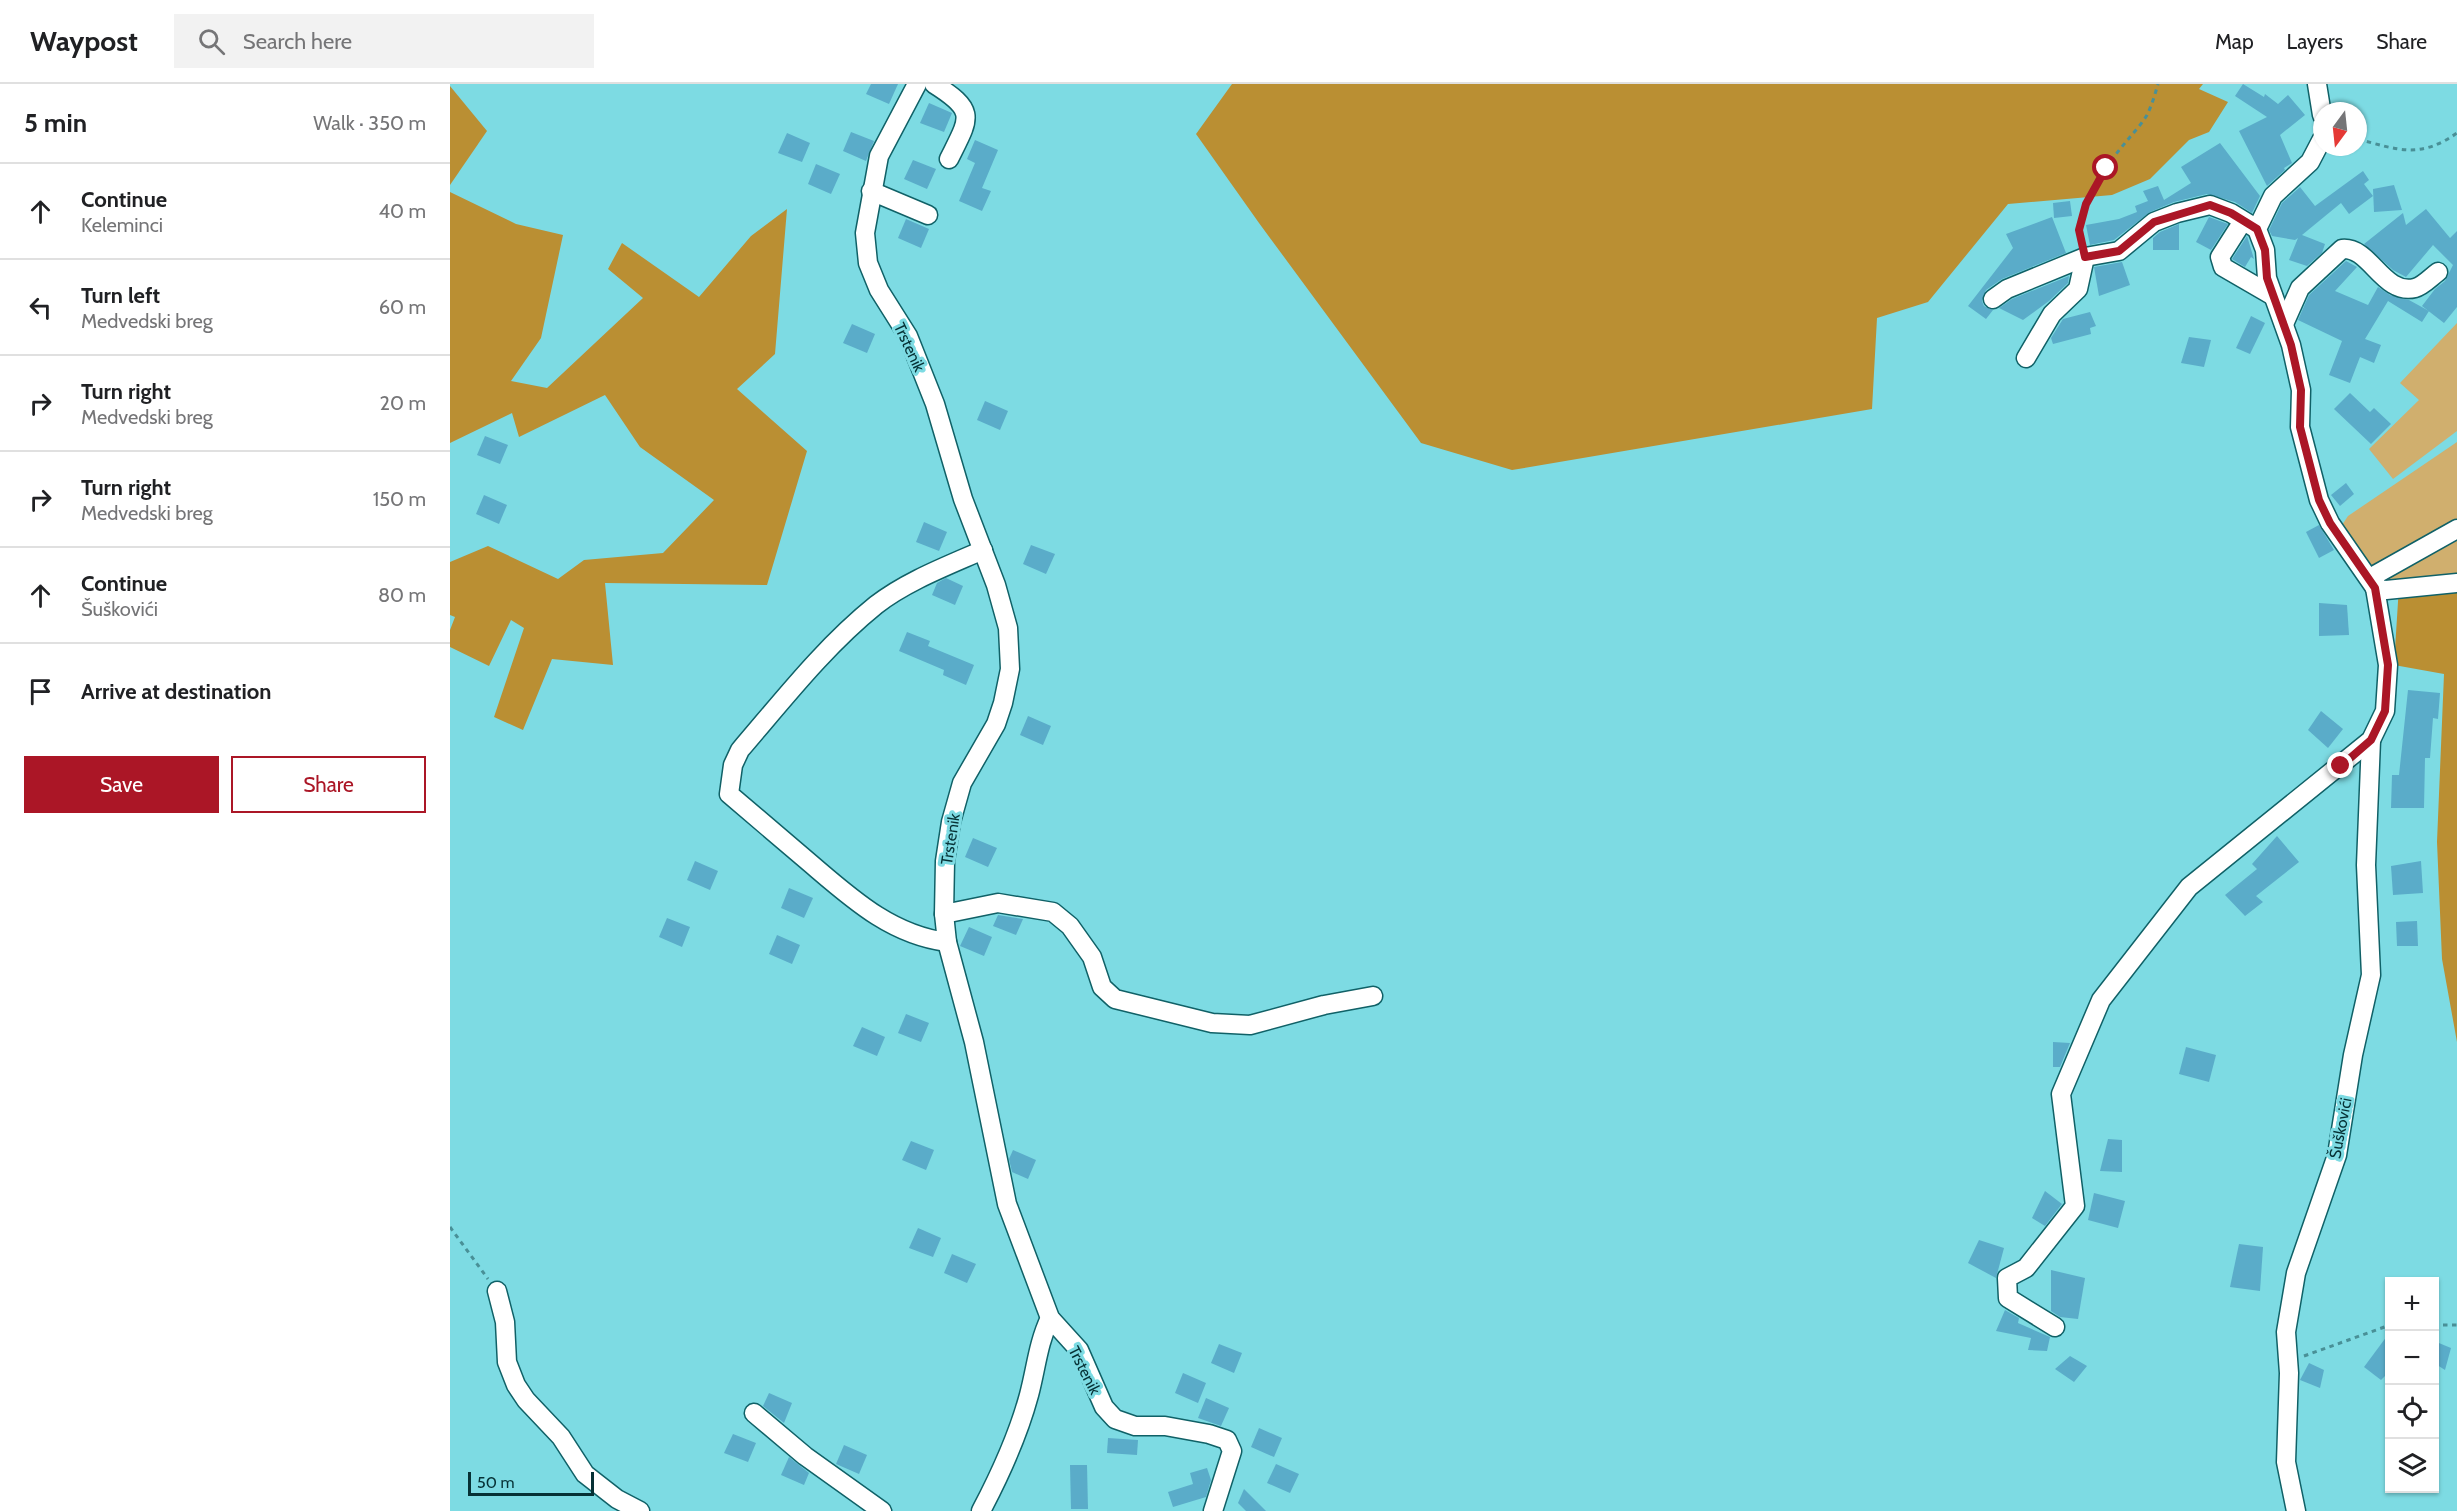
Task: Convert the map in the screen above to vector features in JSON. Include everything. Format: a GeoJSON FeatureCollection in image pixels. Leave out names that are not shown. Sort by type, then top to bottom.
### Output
{"type":"FeatureCollection","features":[{"type":"Feature","properties":{"kind":"street","name":"Trstenik"},"geometry":{"type":"LineString","coordinates":[[917,84],[879,156],[865,233],[868,263],[879,290],[908,336],[931,394],[963,499],[983,550],[1008,627],[1010,669],[996,724],[963,783],[951,822],[945,861],[944,914],[947,942],[974,1042],[1007,1204],[1050,1318],[1079,1350],[1104,1407],[1115,1419],[1136,1426],[1165,1426],[1209,1434],[1227,1440],[1232,1451],[1213,1511]]}},
{"type":"Feature","properties":{"kind":"street"},"geometry":{"type":"LineString","coordinates":[[934,84],[956,98],[966,113],[967,124],[950,159]]}},
{"type":"Feature","properties":{"kind":"street"},"geometry":{"type":"LineString","coordinates":[[2317,84],[2320,102]]}},
{"type":"Feature","properties":{"kind":"street"},"geometry":{"type":"LineString","coordinates":[[2273,296],[2223,267],[2220,257],[2273,196],[2310,162],[2313,156]]}},
{"type":"Feature","properties":{"kind":"street"},"geometry":{"type":"LineString","coordinates":[[871,192],[928,215]]}},
{"type":"Feature","properties":{"kind":"street"},"geometry":{"type":"LineString","coordinates":[[1993,300],[2007,289],[2085,257],[2119,251],[2154,222],[2210,205],[2250,225],[2265,250],[2267,278],[2284,324],[2301,390],[2300,427],[2319,500],[2330,523],[2375,588],[2386,590],[2457,583]]}},
{"type":"Feature","properties":{"kind":"street"},"geometry":{"type":"LineString","coordinates":[[2284,324],[2300,288],[2342,249],[2349,248],[2358,251],[2379,274],[2407,289],[2417,288],[2438,272]]}},
{"type":"Feature","properties":{"kind":"street"},"geometry":{"type":"LineString","coordinates":[[2026,358],[2052,314],[2078,289],[2085,257]]}},
{"type":"Feature","properties":{"kind":"street"},"geometry":{"type":"LineString","coordinates":[[2375,588],[2375,575],[2457,529]]}},
{"type":"Feature","properties":{"kind":"street"},"geometry":{"type":"LineString","coordinates":[[947,942],[932,940],[898,929],[859,905],[729,794],[733,765],[740,750],[810,668],[877,605],[921,578],[983,550]]}},
{"type":"Feature","properties":{"kind":"street","name":"Šuškovići"},"geometry":{"type":"LineString","coordinates":[[2296,1511],[2286,1462],[2289,1373],[2286,1332],[2296,1273],[2337,1155],[2353,1055],[2371,975],[2366,866],[2371,740],[2385,711],[2388,665],[2375,588]]}},
{"type":"Feature","properties":{"kind":"street","name":"Šuškovići"},"geometry":{"type":"LineString","coordinates":[[2055,1327],[2008,1298],[2007,1278],[2026,1268],[2075,1206],[2061,1094],[2101,1000],[2189,887],[2371,740]]}},
{"type":"Feature","properties":{"kind":"street"},"geometry":{"type":"LineString","coordinates":[[944,914],[998,903],[1053,912],[1070,926],[1092,957],[1102,987],[1114,999],[1212,1023],[1250,1024],[1324,1005],[1372,996]]}},
{"type":"Feature","properties":{"kind":"street"},"geometry":{"type":"LineString","coordinates":[[497,1292],[505,1322],[507,1362],[516,1385],[526,1400],[561,1437],[585,1474],[617,1499],[640,1511]]}},
{"type":"Feature","properties":{"kind":"street"},"geometry":{"type":"LineString","coordinates":[[981,1511],[1000,1475],[1017,1434],[1042,1336],[1050,1318]]}},
{"type":"Feature","properties":{"kind":"street"},"geometry":{"type":"LineString","coordinates":[[754,1413],[805,1456],[882,1511]]}},
{"type":"Feature","properties":{"kind":"path"},"geometry":{"type":"LineString","coordinates":[[2085,257],[2079,230],[2092,189],[2147,116],[2158,84]]}},
{"type":"Feature","properties":{"kind":"path"},"geometry":{"type":"LineString","coordinates":[[2367,141],[2399,150],[2417,151],[2444,143],[2457,133]]}},
{"type":"Feature","properties":{"kind":"path"},"geometry":{"type":"LineString","coordinates":[[450,1227],[497,1292]]}},
{"type":"Feature","properties":{"kind":"path"},"geometry":{"type":"LineString","coordinates":[[2439,1325],[2457,1325]]}},
{"type":"Feature","properties":{"kind":"path"},"geometry":{"type":"LineString","coordinates":[[2289,1373],[2304,1356],[2385,1327]]}},
{"type":"Feature","properties":{"kind":"shaded area"},"geometry":{"type":"Polygon","coordinates":[[[1232,84],[2203,84],[2199,89],[2228,102],[2209,132],[2189,140],[2150,179],[2112,195],[2008,204],[1928,302],[1877,318],[1872,409],[1512,470],[1421,443],[1259,223],[1196,134],[1232,84]]]}},
{"type":"Feature","properties":{"kind":"shaded area"},"geometry":{"type":"Polygon","coordinates":[[[450,86],[487,131],[450,185],[450,86]]]}},
{"type":"Feature","properties":{"kind":"shaded area"},"geometry":{"type":"Polygon","coordinates":[[[450,192],[516,224],[563,235],[541,338],[511,381],[547,388],[643,298],[608,269],[622,243],[699,297],[751,236],[787,209],[775,354],[737,389],[807,451],[767,585],[605,583],[613,665],[552,659],[523,730],[494,717],[524,628],[511,620],[489,666],[450,647],[450,630],[455,617],[450,615],[450,562],[488,546],[558,579],[584,560],[663,553],[714,500],[640,447],[605,395],[519,437],[512,413],[450,443],[450,192]]]}},
{"type":"Feature","properties":{"kind":"shaded area"},"geometry":{"type":"Polygon","coordinates":[[[2457,323],[2457,431],[2393,479],[2369,449],[2419,400],[2400,383],[2457,323]]]}},
{"type":"Feature","properties":{"kind":"shaded area"},"geometry":{"type":"Polygon","coordinates":[[[2457,442],[2457,526],[2371,571],[2342,525],[2348,516],[2457,442]]]}},
{"type":"Feature","properties":{"kind":"shaded area"},"geometry":{"type":"Polygon","coordinates":[[[2457,535],[2457,578],[2383,583],[2380,576],[2457,535]]]}},
{"type":"Feature","properties":{"kind":"shaded area"},"geometry":{"type":"Polygon","coordinates":[[[2457,578],[2457,1042],[2442,959],[2437,842],[2444,674],[2394,665],[2399,586],[2457,578]]]}},
{"type":"Feature","properties":{"kind":"building"},"geometry":{"type":"Polygon","coordinates":[[[871,84],[898,84],[889,104],[866,94],[871,84]]]}},
{"type":"Feature","properties":{"kind":"building"},"geometry":{"type":"Polygon","coordinates":[[[2243,84],[2264,97],[2265,94],[2278,104],[2288,95],[2305,115],[2280,135],[2292,163],[2267,186],[2239,131],[2267,117],[2235,96],[2243,84]]]}},
{"type":"Feature","properties":{"kind":"building"},"geometry":{"type":"Polygon","coordinates":[[[929,103],[952,113],[944,132],[920,123],[929,103]]]}},
{"type":"Feature","properties":{"kind":"building"},"geometry":{"type":"Polygon","coordinates":[[[851,132],[874,141],[866,161],[843,151],[851,132]]]}},
{"type":"Feature","properties":{"kind":"building"},"geometry":{"type":"Polygon","coordinates":[[[787,133],[810,143],[802,162],[778,153],[787,133]]]}},
{"type":"Feature","properties":{"kind":"building"},"geometry":{"type":"Polygon","coordinates":[[[975,140],[998,150],[982,188],[991,191],[982,211],[959,201],[975,163],[967,159],[975,140]]]}},
{"type":"Feature","properties":{"kind":"building"},"geometry":{"type":"Polygon","coordinates":[[[2220,143],[2260,196],[2252,213],[2235,202],[2207,194],[2174,202],[2150,212],[2114,240],[2090,245],[2086,225],[2119,219],[2137,212],[2135,206],[2148,201],[2143,191],[2158,186],[2164,200],[2191,183],[2181,167],[2220,143]]]}},
{"type":"Feature","properties":{"kind":"building"},"geometry":{"type":"Polygon","coordinates":[[[913,160],[936,169],[927,189],[904,179],[913,160]]]}},
{"type":"Feature","properties":{"kind":"building"},"geometry":{"type":"Polygon","coordinates":[[[816,164],[840,174],[831,194],[808,184],[816,164]]]}},
{"type":"Feature","properties":{"kind":"building"},"geometry":{"type":"Polygon","coordinates":[[[2363,171],[2369,180],[2364,184],[2373,196],[2349,214],[2341,203],[2302,235],[2325,244],[2322,253],[2307,266],[2289,260],[2298,238],[2295,240],[2272,236],[2269,230],[2282,203],[2300,187],[2315,206],[2363,171]]]}},
{"type":"Feature","properties":{"kind":"building"},"geometry":{"type":"Polygon","coordinates":[[[2394,185],[2402,210],[2374,212],[2373,189],[2394,185]]]}},
{"type":"Feature","properties":{"kind":"building"},"geometry":{"type":"Polygon","coordinates":[[[2070,201],[2072,216],[2054,218],[2053,203],[2070,201]]]}},
{"type":"Feature","properties":{"kind":"building"},"geometry":{"type":"Polygon","coordinates":[[[2426,209],[2450,238],[2457,231],[2457,307],[2444,323],[2422,306],[2435,289],[2445,281],[2453,265],[2433,245],[2406,277],[2393,270],[2364,244],[2403,213],[2406,225],[2426,209]]]}},
{"type":"Feature","properties":{"kind":"building"},"geometry":{"type":"Polygon","coordinates":[[[2052,217],[2066,253],[2002,279],[1986,290],[1982,301],[1984,306],[1993,310],[1986,319],[1968,306],[2013,248],[2006,234],[2052,217]]]}},
{"type":"Feature","properties":{"kind":"building"},"geometry":{"type":"Polygon","coordinates":[[[2209,217],[2228,224],[2211,250],[2196,242],[2209,217]]]}},
{"type":"Feature","properties":{"kind":"building"},"geometry":{"type":"Polygon","coordinates":[[[906,219],[929,229],[921,248],[898,238],[906,219]]]}},
{"type":"Feature","properties":{"kind":"building"},"geometry":{"type":"Polygon","coordinates":[[[2179,224],[2179,250],[2153,250],[2153,238],[2160,232],[2179,224]]]}},
{"type":"Feature","properties":{"kind":"building"},"geometry":{"type":"Polygon","coordinates":[[[2247,236],[2254,259],[2251,257],[2245,267],[2232,259],[2247,236]]]}},
{"type":"Feature","properties":{"kind":"building"},"geometry":{"type":"Polygon","coordinates":[[[2346,261],[2357,267],[2335,291],[2368,305],[2378,287],[2390,295],[2409,300],[2429,311],[2422,322],[2388,301],[2365,339],[2381,345],[2374,363],[2360,357],[2350,383],[2329,375],[2342,341],[2298,320],[2309,295],[2346,261]]]}},
{"type":"Feature","properties":{"kind":"building"},"geometry":{"type":"Polygon","coordinates":[[[2122,262],[2130,285],[2099,296],[2094,267],[2122,262]]]}},
{"type":"Feature","properties":{"kind":"building"},"geometry":{"type":"Polygon","coordinates":[[[2069,276],[2068,283],[2049,301],[2023,320],[1999,308],[2012,299],[2069,276]]]}},
{"type":"Feature","properties":{"kind":"building"},"geometry":{"type":"Polygon","coordinates":[[[2090,312],[2096,326],[2090,328],[2091,334],[2053,344],[2051,338],[2063,319],[2090,312]]]}},
{"type":"Feature","properties":{"kind":"building"},"geometry":{"type":"Polygon","coordinates":[[[2251,316],[2265,323],[2250,354],[2236,348],[2251,316]]]}},
{"type":"Feature","properties":{"kind":"building"},"geometry":{"type":"Polygon","coordinates":[[[852,324],[875,334],[867,353],[843,343],[852,324]]]}},
{"type":"Feature","properties":{"kind":"building"},"geometry":{"type":"Polygon","coordinates":[[[2189,337],[2211,340],[2204,367],[2181,363],[2189,337]]]}},
{"type":"Feature","properties":{"kind":"building"},"geometry":{"type":"Polygon","coordinates":[[[2350,393],[2370,412],[2374,408],[2391,424],[2371,444],[2334,409],[2350,393]]]}},
{"type":"Feature","properties":{"kind":"building"},"geometry":{"type":"Polygon","coordinates":[[[985,401],[1008,411],[1000,430],[977,420],[985,401]]]}},
{"type":"Feature","properties":{"kind":"building"},"geometry":{"type":"Polygon","coordinates":[[[485,436],[508,445],[500,464],[477,455],[485,436]]]}},
{"type":"Feature","properties":{"kind":"building"},"geometry":{"type":"Polygon","coordinates":[[[2346,483],[2354,494],[2340,506],[2331,495],[2346,483]]]}},
{"type":"Feature","properties":{"kind":"building"},"geometry":{"type":"Polygon","coordinates":[[[484,495],[507,505],[499,524],[476,514],[484,495]]]}},
{"type":"Feature","properties":{"kind":"building"},"geometry":{"type":"Polygon","coordinates":[[[924,522],[947,532],[939,551],[916,542],[924,522]]]}},
{"type":"Feature","properties":{"kind":"building"},"geometry":{"type":"Polygon","coordinates":[[[2319,525],[2334,550],[2319,558],[2306,532],[2319,525]]]}},
{"type":"Feature","properties":{"kind":"building"},"geometry":{"type":"Polygon","coordinates":[[[1031,545],[1055,554],[1046,574],[1023,564],[1031,545]]]}},
{"type":"Feature","properties":{"kind":"building"},"geometry":{"type":"Polygon","coordinates":[[[946,578],[963,586],[955,605],[932,595],[937,583],[946,578]]]}},
{"type":"Feature","properties":{"kind":"building"},"geometry":{"type":"Polygon","coordinates":[[[2319,603],[2347,605],[2349,635],[2319,636],[2319,603]]]}},
{"type":"Feature","properties":{"kind":"building"},"geometry":{"type":"Polygon","coordinates":[[[907,632],[930,641],[928,646],[974,665],[966,685],[943,675],[944,670],[899,651],[907,632]]]}},
{"type":"Feature","properties":{"kind":"building"},"geometry":{"type":"Polygon","coordinates":[[[2408,690],[2440,693],[2438,719],[2433,718],[2430,758],[2425,758],[2424,808],[2391,808],[2392,775],[2399,775],[2408,690]]]}},
{"type":"Feature","properties":{"kind":"building"},"geometry":{"type":"Polygon","coordinates":[[[2321,711],[2343,729],[2328,748],[2308,730],[2321,711]]]}},
{"type":"Feature","properties":{"kind":"building"},"geometry":{"type":"Polygon","coordinates":[[[1028,716],[1051,726],[1043,745],[1020,735],[1028,716]]]}},
{"type":"Feature","properties":{"kind":"building"},"geometry":{"type":"Polygon","coordinates":[[[2277,836],[2299,862],[2256,896],[2263,902],[2245,916],[2225,895],[2257,869],[2252,864],[2277,836]]]}},
{"type":"Feature","properties":{"kind":"building"},"geometry":{"type":"Polygon","coordinates":[[[973,838],[997,848],[988,867],[965,857],[973,838]]]}},
{"type":"Feature","properties":{"kind":"building"},"geometry":{"type":"Polygon","coordinates":[[[695,861],[718,871],[710,890],[687,880],[695,861]]]}},
{"type":"Feature","properties":{"kind":"building"},"geometry":{"type":"Polygon","coordinates":[[[2421,861],[2423,893],[2393,895],[2391,866],[2421,861]]]}},
{"type":"Feature","properties":{"kind":"building"},"geometry":{"type":"Polygon","coordinates":[[[789,888],[813,898],[804,918],[781,908],[789,888]]]}},
{"type":"Feature","properties":{"kind":"building"},"geometry":{"type":"Polygon","coordinates":[[[998,915],[1023,919],[1016,935],[993,926],[998,915]]]}},
{"type":"Feature","properties":{"kind":"building"},"geometry":{"type":"Polygon","coordinates":[[[667,918],[690,927],[682,947],[659,937],[667,918]]]}},
{"type":"Feature","properties":{"kind":"building"},"geometry":{"type":"Polygon","coordinates":[[[2417,921],[2418,946],[2397,946],[2396,922],[2417,921]]]}},
{"type":"Feature","properties":{"kind":"building"},"geometry":{"type":"Polygon","coordinates":[[[969,927],[992,937],[984,956],[960,946],[969,927]]]}},
{"type":"Feature","properties":{"kind":"building"},"geometry":{"type":"Polygon","coordinates":[[[777,935],[800,945],[792,964],[769,954],[777,935]]]}},
{"type":"Feature","properties":{"kind":"building"},"geometry":{"type":"Polygon","coordinates":[[[906,1014],[929,1023],[921,1042],[898,1033],[906,1014]]]}},
{"type":"Feature","properties":{"kind":"building"},"geometry":{"type":"Polygon","coordinates":[[[862,1027],[885,1037],[877,1056],[853,1046],[862,1027]]]}},
{"type":"Feature","properties":{"kind":"building"},"geometry":{"type":"Polygon","coordinates":[[[2053,1042],[2070,1043],[2060,1067],[2053,1067],[2053,1042]]]}},
{"type":"Feature","properties":{"kind":"building"},"geometry":{"type":"Polygon","coordinates":[[[2186,1047],[2216,1055],[2209,1082],[2179,1074],[2186,1047]]]}},
{"type":"Feature","properties":{"kind":"building"},"geometry":{"type":"Polygon","coordinates":[[[2108,1139],[2122,1140],[2122,1172],[2100,1171],[2108,1139]]]}},
{"type":"Feature","properties":{"kind":"building"},"geometry":{"type":"Polygon","coordinates":[[[911,1141],[934,1150],[926,1170],[902,1160],[911,1141]]]}},
{"type":"Feature","properties":{"kind":"building"},"geometry":{"type":"Polygon","coordinates":[[[1013,1150],[1036,1160],[1028,1179],[1012,1172],[1009,1159],[1013,1150]]]}},
{"type":"Feature","properties":{"kind":"building"},"geometry":{"type":"Polygon","coordinates":[[[2045,1191],[2062,1204],[2045,1226],[2032,1218],[2045,1191]]]}},
{"type":"Feature","properties":{"kind":"building"},"geometry":{"type":"Polygon","coordinates":[[[2094,1193],[2125,1201],[2118,1228],[2088,1220],[2094,1193]]]}},
{"type":"Feature","properties":{"kind":"building"},"geometry":{"type":"Polygon","coordinates":[[[918,1228],[941,1238],[933,1257],[909,1248],[918,1228]]]}},
{"type":"Feature","properties":{"kind":"building"},"geometry":{"type":"Polygon","coordinates":[[[1979,1240],[2004,1248],[1996,1278],[1968,1263],[1979,1240]]]}},
{"type":"Feature","properties":{"kind":"building"},"geometry":{"type":"Polygon","coordinates":[[[2239,1244],[2263,1247],[2260,1291],[2230,1287],[2239,1244]]]}},
{"type":"Feature","properties":{"kind":"building"},"geometry":{"type":"Polygon","coordinates":[[[952,1254],[976,1264],[967,1283],[944,1273],[952,1254]]]}},
{"type":"Feature","properties":{"kind":"building"},"geometry":{"type":"Polygon","coordinates":[[[2051,1270],[2085,1278],[2078,1319],[2060,1317],[2051,1311],[2051,1270]]]}},
{"type":"Feature","properties":{"kind":"building"},"geometry":{"type":"Polygon","coordinates":[[[2005,1310],[2019,1318],[2018,1323],[2050,1337],[2047,1351],[2028,1350],[2031,1338],[1996,1331],[2005,1310]]]}},
{"type":"Feature","properties":{"kind":"building"},"geometry":{"type":"Polygon","coordinates":[[[2385,1339],[2385,1376],[2381,1380],[2364,1367],[2385,1339]]]}},
{"type":"Feature","properties":{"kind":"building"},"geometry":{"type":"Polygon","coordinates":[[[2439,1343],[2451,1348],[2445,1370],[2439,1366],[2439,1343]]]}},
{"type":"Feature","properties":{"kind":"building"},"geometry":{"type":"Polygon","coordinates":[[[1219,1344],[1242,1353],[1234,1373],[1211,1363],[1219,1344]]]}},
{"type":"Feature","properties":{"kind":"building"},"geometry":{"type":"Polygon","coordinates":[[[2070,1356],[2087,1366],[2074,1382],[2055,1369],[2070,1356]]]}},
{"type":"Feature","properties":{"kind":"building"},"geometry":{"type":"Polygon","coordinates":[[[2309,1363],[2324,1370],[2320,1388],[2300,1380],[2309,1363]]]}},
{"type":"Feature","properties":{"kind":"building"},"geometry":{"type":"Polygon","coordinates":[[[1183,1373],[1206,1383],[1198,1403],[1175,1393],[1183,1373]]]}},
{"type":"Feature","properties":{"kind":"building"},"geometry":{"type":"Polygon","coordinates":[[[769,1393],[792,1403],[784,1423],[763,1406],[769,1393]]]}},
{"type":"Feature","properties":{"kind":"building"},"geometry":{"type":"Polygon","coordinates":[[[1206,1398],[1229,1408],[1221,1426],[1198,1418],[1206,1398]]]}},
{"type":"Feature","properties":{"kind":"building"},"geometry":{"type":"Polygon","coordinates":[[[1259,1428],[1282,1438],[1274,1457],[1251,1447],[1259,1428]]]}},
{"type":"Feature","properties":{"kind":"building"},"geometry":{"type":"Polygon","coordinates":[[[733,1434],[756,1443],[748,1462],[724,1453],[733,1434]]]}},
{"type":"Feature","properties":{"kind":"building"},"geometry":{"type":"Polygon","coordinates":[[[1108,1438],[1138,1440],[1137,1455],[1107,1453],[1108,1438]]]}},
{"type":"Feature","properties":{"kind":"building"},"geometry":{"type":"Polygon","coordinates":[[[844,1445],[867,1455],[859,1474],[836,1464],[844,1445]]]}},
{"type":"Feature","properties":{"kind":"building"},"geometry":{"type":"Polygon","coordinates":[[[789,1457],[809,1473],[804,1485],[781,1475],[789,1457]]]}},
{"type":"Feature","properties":{"kind":"building"},"geometry":{"type":"Polygon","coordinates":[[[1276,1464],[1299,1474],[1290,1493],[1267,1483],[1276,1464]]]}},
{"type":"Feature","properties":{"kind":"building"},"geometry":{"type":"Polygon","coordinates":[[[1070,1465],[1087,1465],[1088,1509],[1071,1509],[1070,1465]]]}},
{"type":"Feature","properties":{"kind":"building"},"geometry":{"type":"Polygon","coordinates":[[[1207,1468],[1211,1480],[1206,1497],[1173,1507],[1168,1492],[1193,1484],[1190,1473],[1207,1468]]]}},
{"type":"Feature","properties":{"kind":"building"},"geometry":{"type":"Polygon","coordinates":[[[1244,1489],[1266,1511],[1246,1511],[1238,1503],[1244,1489]]]}},
{"type":"Feature","properties":{"kind":"route"},"geometry":{"type":"LineString","coordinates":[[2106,168],[2092,189],[2079,230],[2085,257],[2119,251],[2154,222],[2177,213],[2210,205],[2231,213],[2257,229],[2265,250],[2267,278],[2291,345],[2301,390],[2300,427],[2319,500],[2330,523],[2375,588],[2388,665],[2385,711],[2371,740],[2341,766]]}}]}
